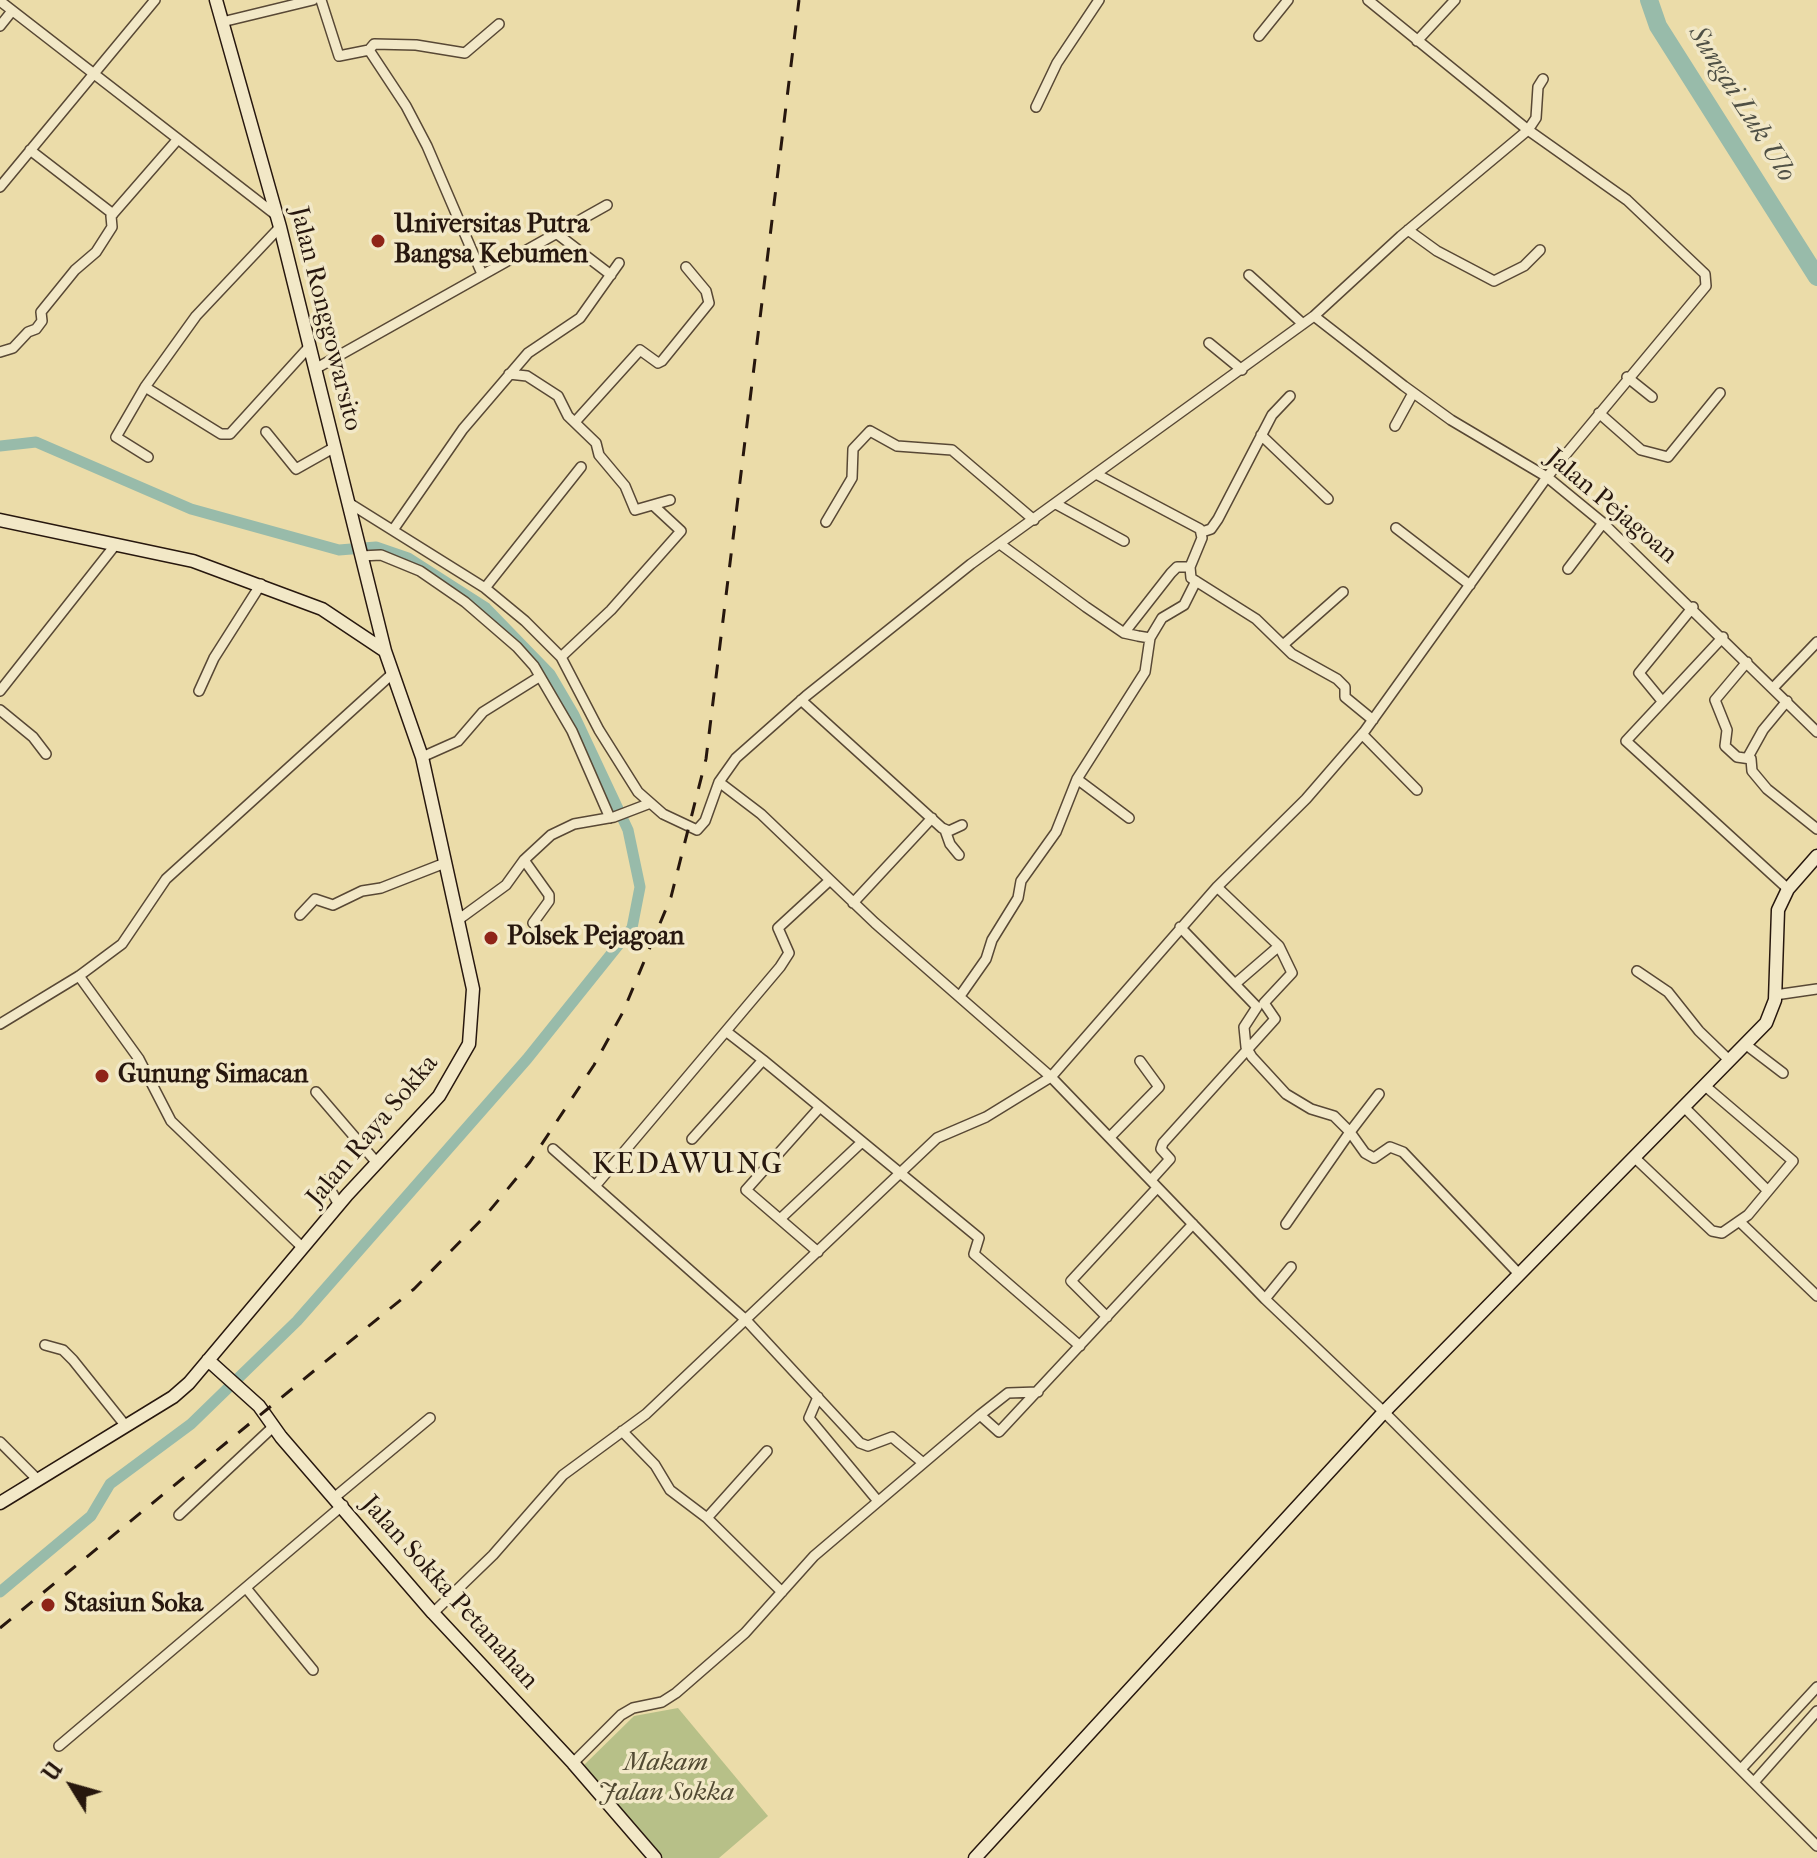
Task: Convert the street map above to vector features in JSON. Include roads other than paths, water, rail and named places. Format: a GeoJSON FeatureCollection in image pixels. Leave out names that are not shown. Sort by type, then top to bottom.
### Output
{"type":"FeatureCollection","features":[{"type":"Feature","properties":{"kind":"main road","name":"Jalan Ronggowarsito"},"geometry":{"type":"LineString","coordinates":[[216,0],[278,221],[385,651]]}},
{"type":"Feature","properties":{"kind":"main road"},"geometry":{"type":"LineString","coordinates":[[0,520],[193,561],[261,584],[322,609],[385,651]]}},
{"type":"Feature","properties":{"kind":"main road"},"geometry":{"type":"LineString","coordinates":[[359,633],[380,625]]}},
{"type":"Feature","properties":{"kind":"main road","name":"Jalan Raya Sokka"},"geometry":{"type":"LineString","coordinates":[[0,1503],[36,1478],[173,1397],[339,1205],[439,1096],[469,1044],[473,989],[422,757],[385,651]]}},
{"type":"Feature","properties":{"kind":"main road"},"geometry":{"type":"LineString","coordinates":[[975,1858],[1384,1412],[1766,1023],[1775,995],[1776,918],[1788,889],[1817,856]]}},
{"type":"Feature","properties":{"kind":"main road","name":"Jalan Sokka Petanahan"},"geometry":{"type":"LineString","coordinates":[[208,1360],[245,1392],[433,1613],[573,1763],[655,1858]]}},
{"type":"Feature","properties":{"kind":"street"},"geometry":{"type":"LineString","coordinates":[[0,187],[155,0]]}},
{"type":"Feature","properties":{"kind":"street"},"geometry":{"type":"LineString","coordinates":[[222,22],[313,0]]}},
{"type":"Feature","properties":{"kind":"street"},"geometry":{"type":"LineString","coordinates":[[321,0],[339,56],[369,50],[374,44],[416,45],[465,53],[499,24]]}},
{"type":"Feature","properties":{"kind":"street"},"geometry":{"type":"LineString","coordinates":[[1036,107],[1057,63],[1099,0]]}},
{"type":"Feature","properties":{"kind":"street"},"geometry":{"type":"LineString","coordinates":[[1259,36],[1288,0]]}},
{"type":"Feature","properties":{"kind":"street"},"geometry":{"type":"LineString","coordinates":[[1417,41],[1455,0]]}},
{"type":"Feature","properties":{"kind":"street"},"geometry":{"type":"LineString","coordinates":[[0,1],[278,221],[196,316],[145,387],[116,437],[148,457]]}},
{"type":"Feature","properties":{"kind":"street"},"geometry":{"type":"LineString","coordinates":[[433,1613],[493,1555],[563,1475],[655,1406],[944,1133],[982,1120],[1051,1077],[1180,927],[1306,799],[1362,734],[1547,477],[1627,377],[1702,292],[1707,282],[1705,274],[1627,200],[1528,130],[1373,2]]}},
{"type":"Feature","properties":{"kind":"street"},"geometry":{"type":"LineString","coordinates":[[0,26],[12,11]]}},
{"type":"Feature","properties":{"kind":"street"},"geometry":{"type":"LineString","coordinates":[[369,50],[406,106],[427,146],[482,274]]}},
{"type":"Feature","properties":{"kind":"street"},"geometry":{"type":"LineString","coordinates":[[349,503],[485,588],[561,657],[599,730],[648,804],[697,830],[705,821],[719,782],[736,758],[801,700],[1000,544],[1314,316],[1408,230],[1528,130],[1536,118],[1538,87],[1543,79]]}},
{"type":"Feature","properties":{"kind":"street"},"geometry":{"type":"LineString","coordinates":[[0,352],[13,348],[28,332],[36,329],[42,321],[41,312],[75,270],[96,252],[112,227],[113,214],[178,139]]}},
{"type":"Feature","properties":{"kind":"street"},"geometry":{"type":"LineString","coordinates":[[30,150],[113,214]]}},
{"type":"Feature","properties":{"kind":"street"},"geometry":{"type":"LineString","coordinates":[[315,369],[607,205]]}},
{"type":"Feature","properties":{"kind":"street"},"geometry":{"type":"LineString","coordinates":[[1408,230],[1437,251],[1494,281],[1524,266],[1540,250]]}},
{"type":"Feature","properties":{"kind":"street"},"geometry":{"type":"LineString","coordinates":[[556,233],[611,275]]}},
{"type":"Feature","properties":{"kind":"street"},"geometry":{"type":"LineString","coordinates":[[393,530],[455,439],[509,374],[532,349],[576,322],[619,263]]}},
{"type":"Feature","properties":{"kind":"street"},"geometry":{"type":"LineString","coordinates":[[575,422],[640,350],[658,363],[662,361],[709,303],[706,291],[686,267]]}},
{"type":"Feature","properties":{"kind":"street"},"geometry":{"type":"LineString","coordinates":[[1249,275],[1303,324]]}},
{"type":"Feature","properties":{"kind":"street","name":"Jalan Pejagoan"},"geometry":{"type":"LineString","coordinates":[[1314,316],[1413,393],[1547,477],[1603,523],[1693,607],[1817,732]]}},
{"type":"Feature","properties":{"kind":"street"},"geometry":{"type":"LineString","coordinates":[[1209,343],[1242,370]]}},
{"type":"Feature","properties":{"kind":"street"},"geometry":{"type":"LineString","coordinates":[[145,387],[221,434],[230,434],[309,347]]}},
{"type":"Feature","properties":{"kind":"street"},"geometry":{"type":"LineString","coordinates":[[509,374],[527,376],[558,396],[575,422],[596,443],[599,455],[628,491],[633,509],[670,500]]}},
{"type":"Feature","properties":{"kind":"street"},"geometry":{"type":"LineString","coordinates":[[1627,377],[1652,397]]}},
{"type":"Feature","properties":{"kind":"street"},"geometry":{"type":"LineString","coordinates":[[1395,426],[1413,393]]}},
{"type":"Feature","properties":{"kind":"street"},"geometry":{"type":"LineString","coordinates":[[1599,413],[1641,450],[1665,458],[1677,450],[1720,393]]}},
{"type":"Feature","properties":{"kind":"street"},"geometry":{"type":"LineString","coordinates":[[1098,475],[1202,532],[1211,529],[1272,415],[1290,396]]}},
{"type":"Feature","properties":{"kind":"street"},"geometry":{"type":"LineString","coordinates":[[826,522],[852,478],[853,449],[870,431],[897,446],[952,450],[1034,520]]}},
{"type":"Feature","properties":{"kind":"street"},"geometry":{"type":"LineString","coordinates":[[266,432],[296,469],[335,447]]}},
{"type":"Feature","properties":{"kind":"street"},"geometry":{"type":"LineString","coordinates":[[1261,435],[1328,499]]}},
{"type":"Feature","properties":{"kind":"street"},"geometry":{"type":"LineString","coordinates":[[485,588],[581,467]]}},
{"type":"Feature","properties":{"kind":"street"},"geometry":{"type":"LineString","coordinates":[[1056,504],[1124,541]]}},
{"type":"Feature","properties":{"kind":"street"},"geometry":{"type":"LineString","coordinates":[[561,657],[611,610],[682,530],[654,506]]}},
{"type":"Feature","properties":{"kind":"street"},"geometry":{"type":"LineString","coordinates":[[1568,569],[1603,523]]}},
{"type":"Feature","properties":{"kind":"street"},"geometry":{"type":"LineString","coordinates":[[1396,528],[1470,585]]}},
{"type":"Feature","properties":{"kind":"street"},"geometry":{"type":"LineString","coordinates":[[1202,532],[1190,567],[1191,578],[1239,605],[1283,645],[1344,685],[1345,697],[1373,720]]}},
{"type":"Feature","properties":{"kind":"street"},"geometry":{"type":"LineString","coordinates":[[0,691],[116,544]]}},
{"type":"Feature","properties":{"kind":"street"},"geometry":{"type":"LineString","coordinates":[[1000,544],[1124,633],[1150,638]]}},
{"type":"Feature","properties":{"kind":"street"},"geometry":{"type":"LineString","coordinates":[[361,554],[394,558],[454,594],[517,647],[572,731],[612,817]]}},
{"type":"Feature","properties":{"kind":"street"},"geometry":{"type":"LineString","coordinates":[[1124,633],[1177,567],[1190,567]]}},
{"type":"Feature","properties":{"kind":"street"},"geometry":{"type":"LineString","coordinates":[[960,996],[986,959],[992,940],[1018,898],[1021,881],[1056,832],[1077,779],[1145,672],[1150,638],[1162,618],[1184,605],[1196,581]]}},
{"type":"Feature","properties":{"kind":"street"},"geometry":{"type":"LineString","coordinates":[[199,691],[214,658],[261,584]]}},
{"type":"Feature","properties":{"kind":"street"},"geometry":{"type":"LineString","coordinates":[[1283,645],[1343,592]]}},
{"type":"Feature","properties":{"kind":"street"},"geometry":{"type":"LineString","coordinates":[[1662,701],[1639,673],[1693,607]]}},
{"type":"Feature","properties":{"kind":"street"},"geometry":{"type":"LineString","coordinates":[[1723,637],[1627,739],[1628,744],[1788,889]]}},
{"type":"Feature","properties":{"kind":"street"},"geometry":{"type":"LineString","coordinates":[[1773,688],[1817,642]]}},
{"type":"Feature","properties":{"kind":"street"},"geometry":{"type":"LineString","coordinates":[[1747,662],[1715,700],[1727,730],[1725,746],[1737,757],[1748,757],[1753,762],[1752,771],[1767,789],[1817,829]]}},
{"type":"Feature","properties":{"kind":"street"},"geometry":{"type":"LineString","coordinates":[[0,1024],[79,976],[131,936],[166,879],[392,674]]}},
{"type":"Feature","properties":{"kind":"street"},"geometry":{"type":"LineString","coordinates":[[422,757],[458,741],[483,712],[539,677]]}},
{"type":"Feature","properties":{"kind":"street"},"geometry":{"type":"LineString","coordinates":[[801,700],[945,830],[950,844],[959,855]]}},
{"type":"Feature","properties":{"kind":"street"},"geometry":{"type":"LineString","coordinates":[[1748,757],[1763,730],[1787,701]]}},
{"type":"Feature","properties":{"kind":"street"},"geometry":{"type":"LineString","coordinates":[[0,710],[33,737],[46,754]]}},
{"type":"Feature","properties":{"kind":"street"},"geometry":{"type":"LineString","coordinates":[[1362,734],[1417,790]]}},
{"type":"Feature","properties":{"kind":"street"},"geometry":{"type":"LineString","coordinates":[[1077,779],[1129,818]]}},
{"type":"Feature","properties":{"kind":"street"},"geometry":{"type":"LineString","coordinates":[[719,782],[761,814],[853,903],[1051,1077],[1265,1299],[1384,1412],[1817,1846]]}},
{"type":"Feature","properties":{"kind":"street"},"geometry":{"type":"LineString","coordinates":[[458,920],[506,885],[524,860],[551,835],[631,812],[648,804]]}},
{"type":"Feature","properties":{"kind":"street"},"geometry":{"type":"LineString","coordinates":[[853,903],[932,818]]}},
{"type":"Feature","properties":{"kind":"street"},"geometry":{"type":"LineString","coordinates":[[945,830],[962,825]]}},
{"type":"Feature","properties":{"kind":"street"},"geometry":{"type":"LineString","coordinates":[[524,860],[549,895],[549,901],[533,923]]}},
{"type":"Feature","properties":{"kind":"street"},"geometry":{"type":"LineString","coordinates":[[300,915],[315,899],[333,905],[362,891],[381,888],[445,863]]}},
{"type":"Feature","properties":{"kind":"street"},"geometry":{"type":"LineString","coordinates":[[596,1185],[727,1032],[789,953],[778,928],[829,881]]}},
{"type":"Feature","properties":{"kind":"street"},"geometry":{"type":"LineString","coordinates":[[1107,1317],[1071,1281],[1154,1184],[1170,1159],[1161,1149],[1162,1145],[1275,1019],[1264,1003],[1292,973],[1279,946],[1217,887]]}},
{"type":"Feature","properties":{"kind":"street"},"geometry":{"type":"LineString","coordinates":[[1180,927],[1257,1009],[1244,1027],[1248,1052],[1286,1094],[1311,1109],[1334,1116],[1368,1157],[1374,1158],[1390,1147],[1403,1152],[1519,1274]]}},
{"type":"Feature","properties":{"kind":"street"},"geometry":{"type":"LineString","coordinates":[[1235,984],[1279,946]]}},
{"type":"Feature","properties":{"kind":"street"},"geometry":{"type":"LineString","coordinates":[[1637,971],[1668,992],[1699,1031],[1729,1060]]}},
{"type":"Feature","properties":{"kind":"street"},"geometry":{"type":"LineString","coordinates":[[79,976],[139,1059],[171,1121],[303,1248]]}},
{"type":"Feature","properties":{"kind":"street"},"geometry":{"type":"LineString","coordinates":[[1775,995],[1817,989]]}},
{"type":"Feature","properties":{"kind":"street"},"geometry":{"type":"LineString","coordinates":[[727,1032],[979,1238],[974,1254],[1080,1346]]}},
{"type":"Feature","properties":{"kind":"street"},"geometry":{"type":"LineString","coordinates":[[1745,1044],[1783,1073]]}},
{"type":"Feature","properties":{"kind":"street"},"geometry":{"type":"LineString","coordinates":[[692,1139],[763,1060]]}},
{"type":"Feature","properties":{"kind":"street"},"geometry":{"type":"LineString","coordinates":[[1111,1136],[1159,1087],[1140,1061]]}},
{"type":"Feature","properties":{"kind":"street"},"geometry":{"type":"LineString","coordinates":[[1634,1157],[1712,1231],[1722,1233],[1740,1222],[1793,1161],[1704,1085]]}},
{"type":"Feature","properties":{"kind":"street"},"geometry":{"type":"LineString","coordinates":[[316,1092],[377,1163]]}},
{"type":"Feature","properties":{"kind":"street"},"geometry":{"type":"LineString","coordinates":[[1286,1224],[1379,1094]]}},
{"type":"Feature","properties":{"kind":"street"},"geometry":{"type":"LineString","coordinates":[[818,1252],[746,1190],[820,1107]]}},
{"type":"Feature","properties":{"kind":"street"},"geometry":{"type":"LineString","coordinates":[[1684,1107],[1768,1191]]}},
{"type":"Feature","properties":{"kind":"street"},"geometry":{"type":"LineString","coordinates":[[780,1219],[862,1142]]}},
{"type":"Feature","properties":{"kind":"street"},"geometry":{"type":"LineString","coordinates":[[553,1149],[746,1320],[860,1443],[868,1446],[892,1437],[922,1462]]}},
{"type":"Feature","properties":{"kind":"street"},"geometry":{"type":"LineString","coordinates":[[325,1180],[339,1205]]}},
{"type":"Feature","properties":{"kind":"street"},"geometry":{"type":"LineString","coordinates":[[1740,1222],[1817,1296]]}},
{"type":"Feature","properties":{"kind":"street"},"geometry":{"type":"LineString","coordinates":[[980,1415],[999,1432],[1193,1224]]}},
{"type":"Feature","properties":{"kind":"street"},"geometry":{"type":"LineString","coordinates":[[1265,1299],[1291,1267]]}},
{"type":"Feature","properties":{"kind":"street"},"geometry":{"type":"LineString","coordinates":[[45,1345],[63,1350],[73,1360],[125,1425]]}},
{"type":"Feature","properties":{"kind":"street"},"geometry":{"type":"LineString","coordinates":[[573,1763],[621,1715],[633,1708],[662,1702],[676,1693],[745,1633],[814,1556],[980,1415],[1008,1393],[1038,1392]]}},
{"type":"Feature","properties":{"kind":"street"},"geometry":{"type":"LineString","coordinates":[[818,1397],[809,1418],[877,1500]]}},
{"type":"Feature","properties":{"kind":"street"},"geometry":{"type":"LineString","coordinates":[[59,1746],[246,1588],[430,1418]]}},
{"type":"Feature","properties":{"kind":"street"},"geometry":{"type":"LineString","coordinates":[[179,1515],[274,1426]]}},
{"type":"Feature","properties":{"kind":"street"},"geometry":{"type":"LineString","coordinates":[[622,1431],[655,1465],[670,1490],[707,1518],[782,1592]]}},
{"type":"Feature","properties":{"kind":"street"},"geometry":{"type":"LineString","coordinates":[[0,1442],[36,1478]]}},
{"type":"Feature","properties":{"kind":"street"},"geometry":{"type":"LineString","coordinates":[[707,1518],[767,1451]]}},
{"type":"Feature","properties":{"kind":"street"},"geometry":{"type":"LineString","coordinates":[[246,1588],[313,1670]]}},
{"type":"Feature","properties":{"kind":"street"},"geometry":{"type":"LineString","coordinates":[[1749,1775],[1817,1687]]}},
{"type":"Feature","properties":{"kind":"street"},"geometry":{"type":"LineString","coordinates":[[1749,1775],[1817,1711]]}},
{"type":"Feature","properties":{"kind":"waterway","name":"Sungai Luk Ulo"},"geometry":{"type":"LineString","coordinates":[[1649,0],[1658,26],[1817,277]]}},
{"type":"Feature","properties":{"kind":"waterway"},"geometry":{"type":"LineString","coordinates":[[0,446],[36,442],[191,509],[339,550],[376,547],[408,558],[486,608],[550,674],[574,715],[628,830],[640,887],[632,928],[527,1059],[297,1321],[191,1424],[110,1484],[91,1516],[0,1592]]}},
{"type":"Feature","properties":{"kind":"railway"},"geometry":{"type":"LineString","coordinates":[[0,1628],[414,1289],[486,1215],[530,1162],[594,1065],[623,1012],[671,897],[706,759],[799,0]]}},
{"type":"Feature","properties":{"kind":"place","name":"Universitas Putra Bangsa Kebumen"},"geometry":{"type":"Point","coordinates":[378,241]}},
{"type":"Feature","properties":{"kind":"place","name":"Polsek Pejagoan"},"geometry":{"type":"Point","coordinates":[491,938]}},
{"type":"Feature","properties":{"kind":"place","name":"Gunung Simacan"},"geometry":{"type":"Point","coordinates":[102,1076]}},
{"type":"Feature","properties":{"kind":"place","name":"Stasiun Soka"},"geometry":{"type":"Point","coordinates":[48,1605]}},
{"type":"Feature","properties":{"kind":"district","name":"KEDAWUNG"},"geometry":{"type":"Point","coordinates":[688,1166]}},
{"type":"Feature","properties":{"kind":"park label","name":"Makam Jalan Sokka"},"geometry":{"type":"Point","coordinates":[666,1779]}}]}
